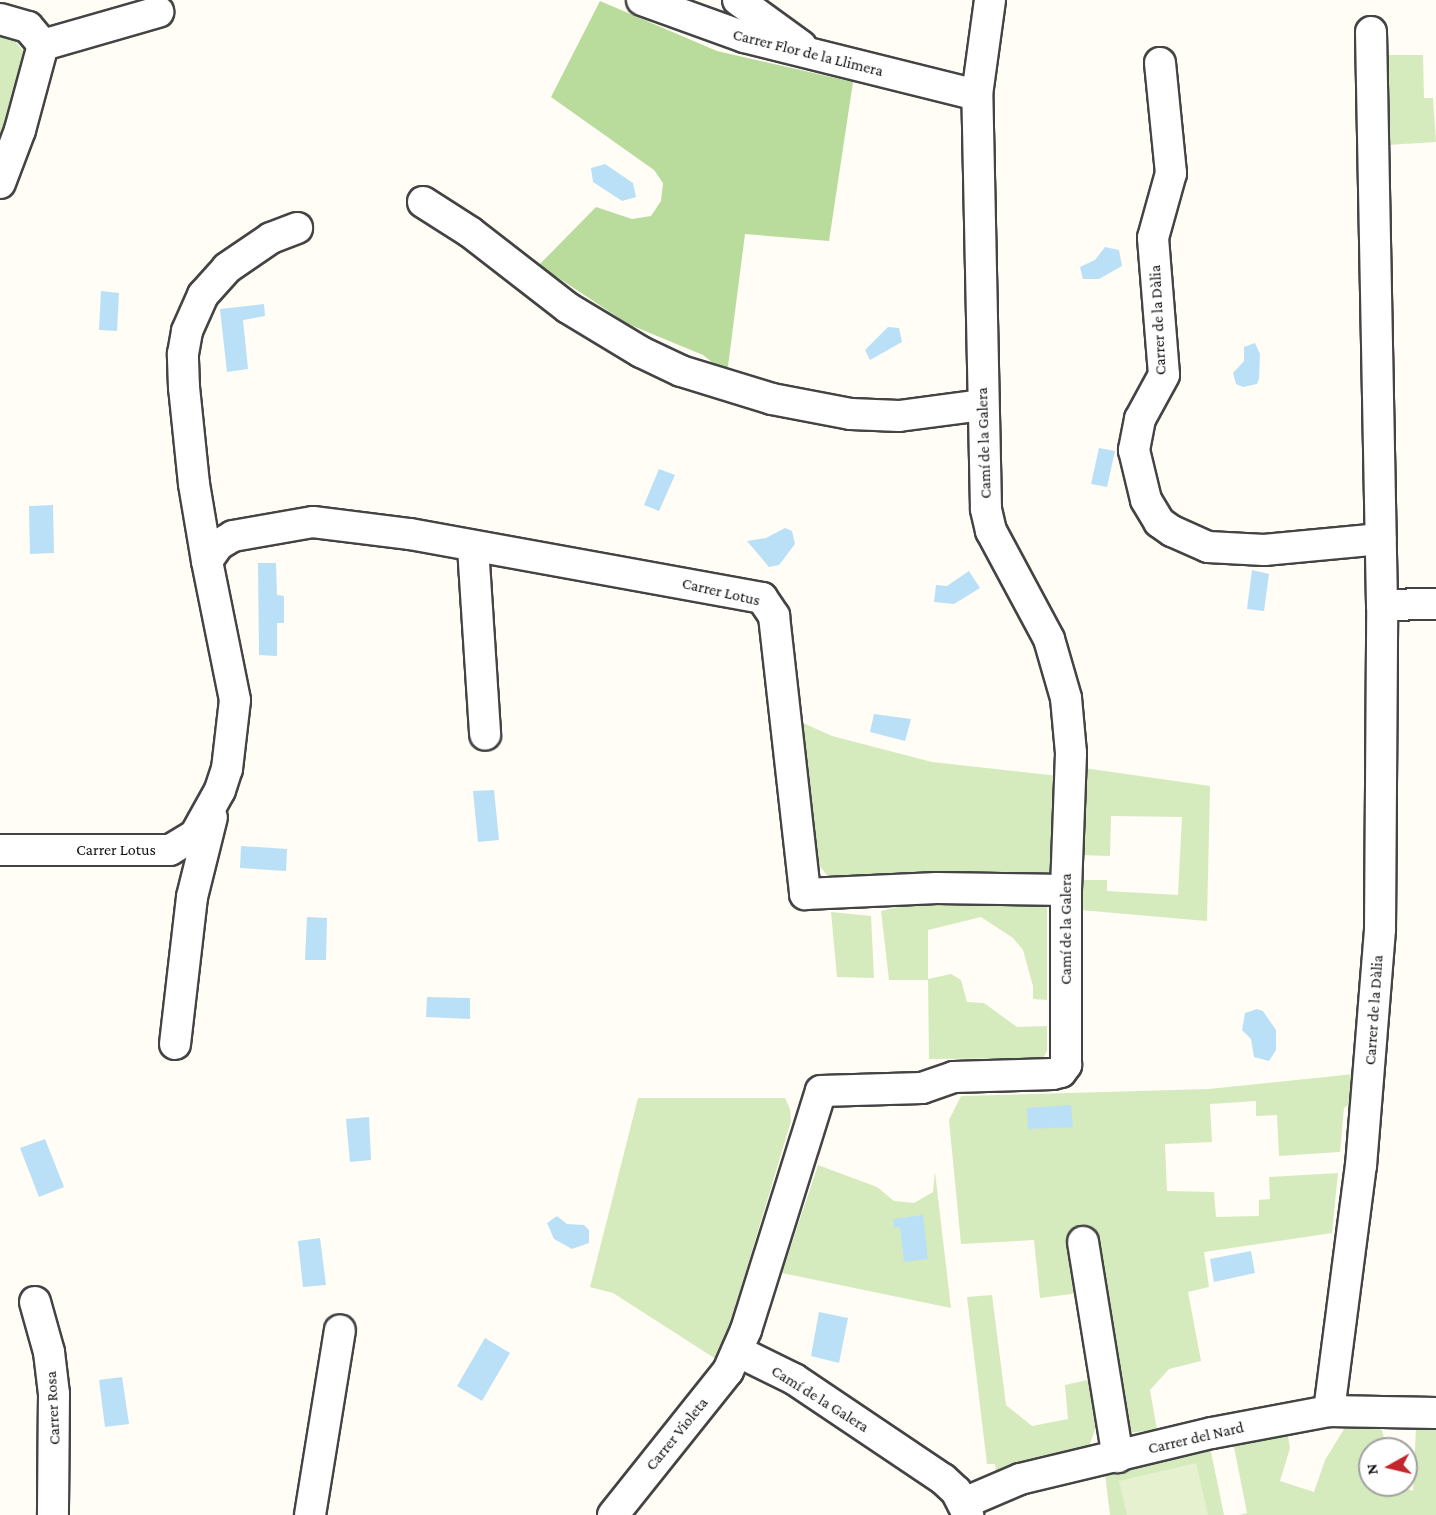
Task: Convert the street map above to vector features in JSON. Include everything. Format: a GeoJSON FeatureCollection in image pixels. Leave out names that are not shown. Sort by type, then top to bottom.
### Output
{"type":"FeatureCollection","features":[{"type":"Feature","properties":{"kind":"street","name":"Carrer Flor de la Llimera"},"geometry":{"type":"LineString","coordinates":[[642,0],[744,38],[977,95]]}},
{"type":"Feature","properties":{"kind":"street"},"geometry":{"type":"LineString","coordinates":[[738,0],[811,54]]}},
{"type":"Feature","properties":{"kind":"street","name":"Camí de la Galera"},"geometry":{"type":"LineString","coordinates":[[966,1509],[943,1479],[794,1379],[737,1351],[821,1091],[922,1088],[954,1077],[1053,1074],[1061,1072],[1066,1065],[1066,890],[1071,753],[1066,698],[1046,631],[991,531],[986,509],[981,405],[977,95],[990,0]]}},
{"type":"Feature","properties":{"kind":"street"},"geometry":{"type":"LineString","coordinates":[[43,45],[158,12]]}},
{"type":"Feature","properties":{"kind":"street"},"geometry":{"type":"LineString","coordinates":[[0,19],[28,27],[43,45]]}},
{"type":"Feature","properties":{"kind":"street","name":"Carrer de la Dàlia"},"geometry":{"type":"LineString","coordinates":[[1329,1411],[1347,1291],[1378,966],[1382,605],[1371,32]]}},
{"type":"Feature","properties":{"kind":"street"},"geometry":{"type":"LineString","coordinates":[[0,183],[20,130],[43,45]]}},
{"type":"Feature","properties":{"kind":"street","name":"Carrer de la Dàlia"},"geometry":{"type":"LineString","coordinates":[[1160,63],[1171,173],[1153,238],[1164,375],[1140,419],[1134,450],[1146,500],[1160,522],[1172,531],[1208,547],[1264,550],[1380,539]]}},
{"type":"Feature","properties":{"kind":"street"},"geometry":{"type":"LineString","coordinates":[[423,202],[470,232],[568,308],[681,371],[772,399],[851,414],[899,416],[981,405]]}},
{"type":"Feature","properties":{"kind":"street","name":"Carrer Lotus"},"geometry":{"type":"LineString","coordinates":[[0,850],[170,850],[195,834],[220,790],[226,768],[235,700],[207,561],[184,388],[183,354],[187,330],[204,295],[227,268],[271,238],[297,228]]}},
{"type":"Feature","properties":{"kind":"street","name":"Carrer Lotus"},"geometry":{"type":"LineString","coordinates":[[207,561],[218,545],[233,536],[313,522],[473,547],[762,598],[771,606],[806,894],[937,888],[1066,890]]}},
{"type":"Feature","properties":{"kind":"street"},"geometry":{"type":"LineString","coordinates":[[473,547],[485,735]]}},
{"type":"Feature","properties":{"kind":"street"},"geometry":{"type":"LineString","coordinates":[[1382,605],[1436,604]]}},
{"type":"Feature","properties":{"kind":"street"},"geometry":{"type":"LineString","coordinates":[[175,1044],[192,897],[220,790]]}},
{"type":"Feature","properties":{"kind":"street"},"geometry":{"type":"LineString","coordinates":[[170,850],[192,897]]}},
{"type":"Feature","properties":{"kind":"street"},"geometry":{"type":"LineString","coordinates":[[1083,1242],[1118,1456]]}},
{"type":"Feature","properties":{"kind":"street","name":"Carrer Rosa"},"geometry":{"type":"LineString","coordinates":[[35,1302],[50,1352],[54,1394],[53,1515]]}},
{"type":"Feature","properties":{"kind":"street"},"geometry":{"type":"LineString","coordinates":[[310,1515],[340,1330]]}},
{"type":"Feature","properties":{"kind":"street","name":"Carrer Violeta"},"geometry":{"type":"LineString","coordinates":[[613,1515],[728,1371],[737,1351]]}},
{"type":"Feature","properties":{"kind":"street","name":"Carrer del Nard"},"geometry":{"type":"LineString","coordinates":[[966,1509],[1006,1484],[1212,1433],[1329,1411],[1436,1413]]}},
{"type":"Feature","properties":{"kind":"green space"},"geometry":{"type":"Polygon","coordinates":[[[600,1],[717,51],[853,82],[829,241],[745,234],[727,374],[703,355],[628,324],[539,265],[596,207],[632,219],[651,216],[661,201],[663,183],[654,170],[551,97],[600,1]]]}},
{"type":"Feature","properties":{"kind":"green space"},"geometry":{"type":"Polygon","coordinates":[[[0,36],[15,41],[28,57],[0,143],[0,36]]]}},
{"type":"Feature","properties":{"kind":"green space"},"geometry":{"type":"Polygon","coordinates":[[[1386,55],[1423,55],[1424,98],[1433,98],[1436,142],[1387,145],[1386,55]]]}},
{"type":"Feature","properties":{"kind":"green space"},"geometry":{"type":"Polygon","coordinates":[[[801,722],[832,736],[932,762],[1059,776],[1051,871],[1042,878],[834,878],[826,874],[816,861],[796,723],[801,722]]]}},
{"type":"Feature","properties":{"kind":"green space"},"geometry":{"type":"Polygon","coordinates":[[[1084,768],[1210,786],[1207,921],[1080,910],[1081,880],[1107,880],[1107,891],[1178,895],[1182,817],[1111,816],[1110,856],[1081,855],[1084,768]]]}},
{"type":"Feature","properties":{"kind":"green space"},"geometry":{"type":"Polygon","coordinates":[[[927,900],[1047,907],[1047,1000],[1033,999],[1033,986],[1023,950],[1013,938],[981,917],[928,930],[928,979],[951,974],[961,980],[967,1002],[984,1003],[1017,1027],[1047,1026],[1047,1051],[1043,1058],[929,1059],[928,980],[889,980],[881,911],[927,900]]]}},
{"type":"Feature","properties":{"kind":"green space"},"geometry":{"type":"Polygon","coordinates":[[[831,912],[871,916],[874,978],[837,977],[831,912]]]}},
{"type":"Feature","properties":{"kind":"green space"},"geometry":{"type":"Polygon","coordinates":[[[1354,1074],[1349,1104],[1344,1108],[1340,1152],[1279,1156],[1277,1115],[1256,1116],[1256,1101],[1210,1104],[1212,1142],[1165,1144],[1167,1191],[1214,1192],[1216,1217],[1259,1216],[1259,1200],[1270,1199],[1269,1177],[1338,1173],[1332,1233],[1204,1252],[1209,1287],[1188,1292],[1201,1361],[1169,1369],[1150,1390],[1157,1430],[1126,1433],[1096,1233],[1071,1236],[1079,1293],[1040,1298],[1034,1240],[961,1244],[949,1120],[961,1096],[1209,1089],[1354,1074]]]}},
{"type":"Feature","properties":{"kind":"green space"},"geometry":{"type":"Polygon","coordinates":[[[638,1098],[785,1098],[790,1109],[791,1121],[719,1361],[613,1293],[590,1287],[638,1098]]]}},
{"type":"Feature","properties":{"kind":"green space"},"geometry":{"type":"Polygon","coordinates":[[[818,1165],[877,1187],[894,1201],[914,1203],[933,1192],[935,1172],[951,1308],[782,1273],[818,1165]]]}},
{"type":"Feature","properties":{"kind":"green space"},"geometry":{"type":"Polygon","coordinates":[[[992,1295],[1006,1405],[1032,1426],[1068,1419],[1065,1385],[1092,1379],[1098,1422],[1089,1446],[996,1471],[995,1464],[987,1464],[967,1297],[992,1295]]]}},
{"type":"Feature","properties":{"kind":"green space"},"geometry":{"type":"Polygon","coordinates":[[[1374,1426],[1382,1430],[1384,1437],[1358,1437],[1358,1497],[1418,1497],[1416,1428],[1436,1430],[1436,1515],[1239,1515],[1247,1513],[1233,1442],[1287,1431],[1290,1448],[1280,1481],[1314,1492],[1325,1460],[1344,1429],[1374,1426]]]}},
{"type":"Feature","properties":{"kind":"green space"},"geometry":{"type":"Polygon","coordinates":[[[1210,1447],[1224,1515],[1110,1515],[1105,1474],[1210,1447]]]}},
{"type":"Feature","properties":{"kind":"green space"},"geometry":{"type":"Polygon","coordinates":[[[1196,1463],[1208,1515],[1127,1515],[1119,1481],[1196,1463]]]}},
{"type":"Feature","properties":{"kind":"water"},"geometry":{"type":"Polygon","coordinates":[[[605,164],[633,183],[636,197],[622,201],[593,182],[591,168],[605,164]]]}},
{"type":"Feature","properties":{"kind":"water"},"geometry":{"type":"Polygon","coordinates":[[[1105,247],[1119,250],[1122,266],[1099,279],[1083,279],[1080,267],[1095,260],[1105,247]]]}},
{"type":"Feature","properties":{"kind":"water"},"geometry":{"type":"Polygon","coordinates":[[[101,291],[119,293],[117,331],[99,330],[101,291]]]}},
{"type":"Feature","properties":{"kind":"water"},"geometry":{"type":"Polygon","coordinates":[[[264,304],[265,316],[243,320],[248,369],[227,372],[220,309],[264,304]]]}},
{"type":"Feature","properties":{"kind":"water"},"geometry":{"type":"Polygon","coordinates":[[[888,327],[899,328],[902,342],[870,360],[865,350],[888,327]]]}},
{"type":"Feature","properties":{"kind":"water"},"geometry":{"type":"Polygon","coordinates":[[[1255,343],[1260,354],[1259,379],[1257,384],[1243,387],[1236,384],[1233,373],[1244,361],[1244,347],[1255,343]]]}},
{"type":"Feature","properties":{"kind":"water"},"geometry":{"type":"Polygon","coordinates":[[[1099,448],[1115,451],[1107,487],[1091,484],[1099,448]]]}},
{"type":"Feature","properties":{"kind":"water"},"geometry":{"type":"Polygon","coordinates":[[[659,469],[675,475],[659,511],[644,505],[659,469]]]}},
{"type":"Feature","properties":{"kind":"water"},"geometry":{"type":"Polygon","coordinates":[[[53,505],[54,553],[30,554],[29,506],[53,505]]]}},
{"type":"Feature","properties":{"kind":"water"},"geometry":{"type":"Polygon","coordinates":[[[785,528],[792,531],[795,544],[779,565],[769,567],[747,541],[766,538],[785,528]]]}},
{"type":"Feature","properties":{"kind":"water"},"geometry":{"type":"Polygon","coordinates":[[[258,563],[276,563],[277,595],[284,596],[284,623],[277,623],[277,656],[259,655],[258,563]]]}},
{"type":"Feature","properties":{"kind":"water"},"geometry":{"type":"Polygon","coordinates":[[[1252,570],[1269,574],[1264,611],[1247,609],[1252,570]]]}},
{"type":"Feature","properties":{"kind":"water"},"geometry":{"type":"Polygon","coordinates":[[[969,571],[980,588],[954,604],[934,602],[936,585],[947,586],[969,571]]]}},
{"type":"Feature","properties":{"kind":"water"},"geometry":{"type":"Polygon","coordinates":[[[874,714],[911,719],[905,741],[870,732],[874,714]]]}},
{"type":"Feature","properties":{"kind":"water"},"geometry":{"type":"Polygon","coordinates":[[[494,790],[499,840],[478,842],[473,791],[494,790]]]}},
{"type":"Feature","properties":{"kind":"water"},"geometry":{"type":"Polygon","coordinates":[[[241,846],[287,849],[286,871],[240,868],[241,846]]]}},
{"type":"Feature","properties":{"kind":"water"},"geometry":{"type":"Polygon","coordinates":[[[307,917],[327,918],[326,960],[305,960],[307,917]]]}},
{"type":"Feature","properties":{"kind":"water"},"geometry":{"type":"Polygon","coordinates":[[[427,997],[470,998],[470,1019],[426,1017],[427,997]]]}},
{"type":"Feature","properties":{"kind":"water"},"geometry":{"type":"Polygon","coordinates":[[[1257,1009],[1263,1011],[1276,1030],[1276,1050],[1269,1061],[1254,1057],[1251,1039],[1242,1030],[1245,1013],[1257,1009]]]}},
{"type":"Feature","properties":{"kind":"water"},"geometry":{"type":"Polygon","coordinates":[[[1071,1105],[1073,1127],[1028,1129],[1027,1108],[1071,1105]]]}},
{"type":"Feature","properties":{"kind":"water"},"geometry":{"type":"Polygon","coordinates":[[[369,1117],[371,1160],[350,1162],[346,1119],[369,1117]]]}},
{"type":"Feature","properties":{"kind":"water"},"geometry":{"type":"Polygon","coordinates":[[[45,1139],[64,1187],[39,1197],[20,1148],[45,1139]]]}},
{"type":"Feature","properties":{"kind":"water"},"geometry":{"type":"Polygon","coordinates":[[[923,1215],[928,1259],[904,1262],[900,1227],[894,1228],[893,1219],[923,1215]]]}},
{"type":"Feature","properties":{"kind":"water"},"geometry":{"type":"Polygon","coordinates":[[[557,1216],[567,1224],[584,1225],[589,1230],[589,1243],[572,1249],[554,1239],[547,1223],[557,1216]]]}},
{"type":"Feature","properties":{"kind":"water"},"geometry":{"type":"Polygon","coordinates":[[[320,1238],[326,1285],[303,1287],[298,1241],[320,1238]]]}},
{"type":"Feature","properties":{"kind":"water"},"geometry":{"type":"Polygon","coordinates":[[[1251,1251],[1255,1273],[1214,1282],[1210,1259],[1251,1251]]]}},
{"type":"Feature","properties":{"kind":"water"},"geometry":{"type":"Polygon","coordinates":[[[819,1312],[848,1318],[839,1363],[811,1356],[819,1312]]]}},
{"type":"Feature","properties":{"kind":"water"},"geometry":{"type":"Polygon","coordinates":[[[485,1338],[510,1353],[482,1401],[457,1386],[485,1338]]]}},
{"type":"Feature","properties":{"kind":"water"},"geometry":{"type":"Polygon","coordinates":[[[122,1377],[129,1424],[105,1427],[99,1380],[122,1377]]]}}]}
